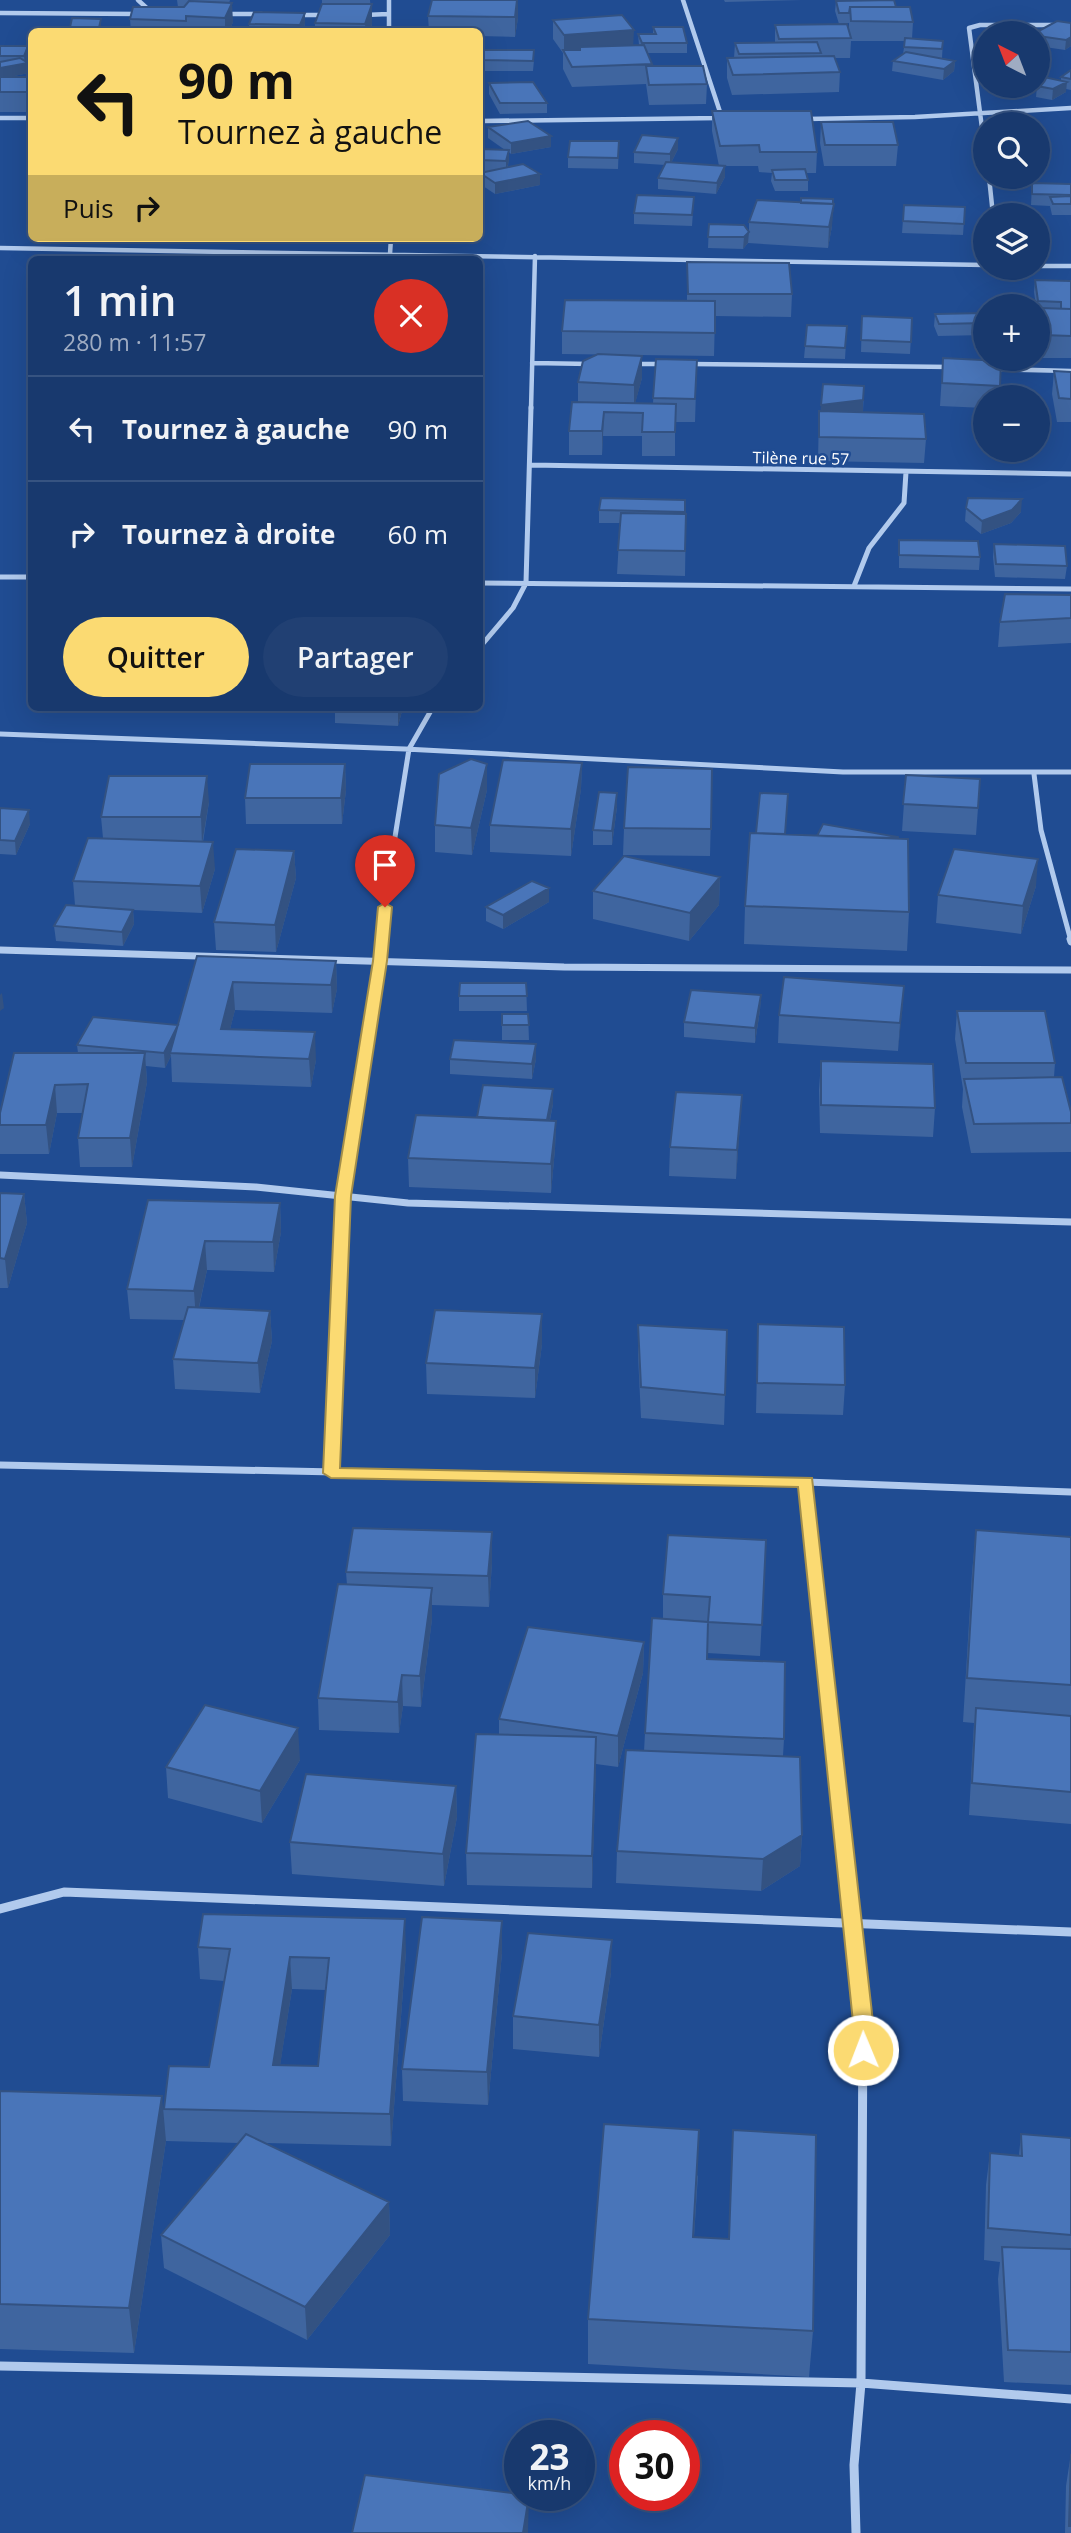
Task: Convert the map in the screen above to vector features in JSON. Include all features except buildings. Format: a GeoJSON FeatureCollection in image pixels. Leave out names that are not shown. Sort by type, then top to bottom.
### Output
{"type":"FeatureCollection","features":[{"type":"Feature","properties":{"kind":"street"},"geometry":{"type":"LineString","coordinates":[[0,13],[155,14],[138,0]]}},
{"type":"Feature","properties":{"kind":"street"},"geometry":{"type":"LineString","coordinates":[[389,0],[389,28]]}},
{"type":"Feature","properties":{"kind":"street"},"geometry":{"type":"LineString","coordinates":[[483,121],[722,118],[683,0]]}},
{"type":"Feature","properties":{"kind":"street"},"geometry":{"type":"LineString","coordinates":[[223,14],[275,15]]}},
{"type":"Feature","properties":{"kind":"street"},"geometry":{"type":"LineString","coordinates":[[363,15],[388,14]]}},
{"type":"Feature","properties":{"kind":"street"},"geometry":{"type":"LineString","coordinates":[[287,15],[337,15]]}},
{"type":"Feature","properties":{"kind":"street"},"geometry":{"type":"LineString","coordinates":[[980,112],[969,27],[1071,24]]}},
{"type":"Feature","properties":{"kind":"street"},"geometry":{"type":"LineString","coordinates":[[998,112],[1071,108]]}},
{"type":"Feature","properties":{"kind":"street"},"geometry":{"type":"LineString","coordinates":[[792,118],[881,119],[973,113]]}},
{"type":"Feature","properties":{"kind":"street"},"geometry":{"type":"LineString","coordinates":[[0,118],[28,118]]}},
{"type":"Feature","properties":{"kind":"street"},"geometry":{"type":"LineString","coordinates":[[390,242],[390,254]]}},
{"type":"Feature","properties":{"kind":"street"},"geometry":{"type":"LineString","coordinates":[[0,248],[973,265]]}},
{"type":"Feature","properties":{"kind":"street"},"geometry":{"type":"LineString","coordinates":[[196,256],[198,251]]}},
{"type":"Feature","properties":{"kind":"street"},"geometry":{"type":"LineString","coordinates":[[483,643],[513,608],[526,583],[535,256]]}},
{"type":"Feature","properties":{"kind":"street"},"geometry":{"type":"LineString","coordinates":[[1050,266],[1071,266]]}},
{"type":"Feature","properties":{"kind":"street"},"geometry":{"type":"LineString","coordinates":[[532,363],[602,364]]}},
{"type":"Feature","properties":{"kind":"street"},"geometry":{"type":"LineString","coordinates":[[630,364],[672,364]]}},
{"type":"Feature","properties":{"kind":"street"},"geometry":{"type":"LineString","coordinates":[[686,364],[959,368]]}},
{"type":"Feature","properties":{"kind":"street"},"geometry":{"type":"LineString","coordinates":[[1043,371],[1071,372]]}},
{"type":"Feature","properties":{"kind":"street","name":"Tilène rue 57"},"geometry":{"type":"LineString","coordinates":[[531,465],[1071,474]]}},
{"type":"Feature","properties":{"kind":"street"},"geometry":{"type":"LineString","coordinates":[[854,586],[869,548],[904,503],[906,472]]}},
{"type":"Feature","properties":{"kind":"street"},"geometry":{"type":"LineString","coordinates":[[0,577],[28,577]]}},
{"type":"Feature","properties":{"kind":"street"},"geometry":{"type":"LineString","coordinates":[[483,583],[1071,589]]}},
{"type":"Feature","properties":{"kind":"street"},"geometry":{"type":"LineString","coordinates":[[331,1473],[343,1196],[380,961],[388,881],[409,749],[431,711]]}},
{"type":"Feature","properties":{"kind":"street"},"geometry":{"type":"LineString","coordinates":[[0,734],[409,749],[872,773],[1071,772]]}},
{"type":"Feature","properties":{"kind":"street"},"geometry":{"type":"LineString","coordinates":[[1034,774],[1041,830],[1071,942]]}},
{"type":"Feature","properties":{"kind":"street"},"geometry":{"type":"LineString","coordinates":[[0,950],[578,968],[1071,970]]}},
{"type":"Feature","properties":{"kind":"street"},"geometry":{"type":"LineString","coordinates":[[0,1175],[256,1187],[408,1203],[1071,1222]]}},
{"type":"Feature","properties":{"kind":"street"},"geometry":{"type":"LineString","coordinates":[[0,1465],[806,1482],[1071,1492]]}},
{"type":"Feature","properties":{"kind":"street"},"geometry":{"type":"LineString","coordinates":[[806,1482],[863,2022],[861,2383],[854,2465],[856,2533]]}},
{"type":"Feature","properties":{"kind":"street"},"geometry":{"type":"LineString","coordinates":[[0,1909],[64,1892],[1071,1932]]}},
{"type":"Feature","properties":{"kind":"street"},"geometry":{"type":"LineString","coordinates":[[0,2366],[861,2383],[1071,2399]]}},
{"type":"Feature","properties":{"kind":"route"},"geometry":{"type":"LineString","coordinates":[[385,907],[380,961],[349,1144],[343,1196],[331,1473],[806,1482],[863,2022],[863,2050]]}}]}
